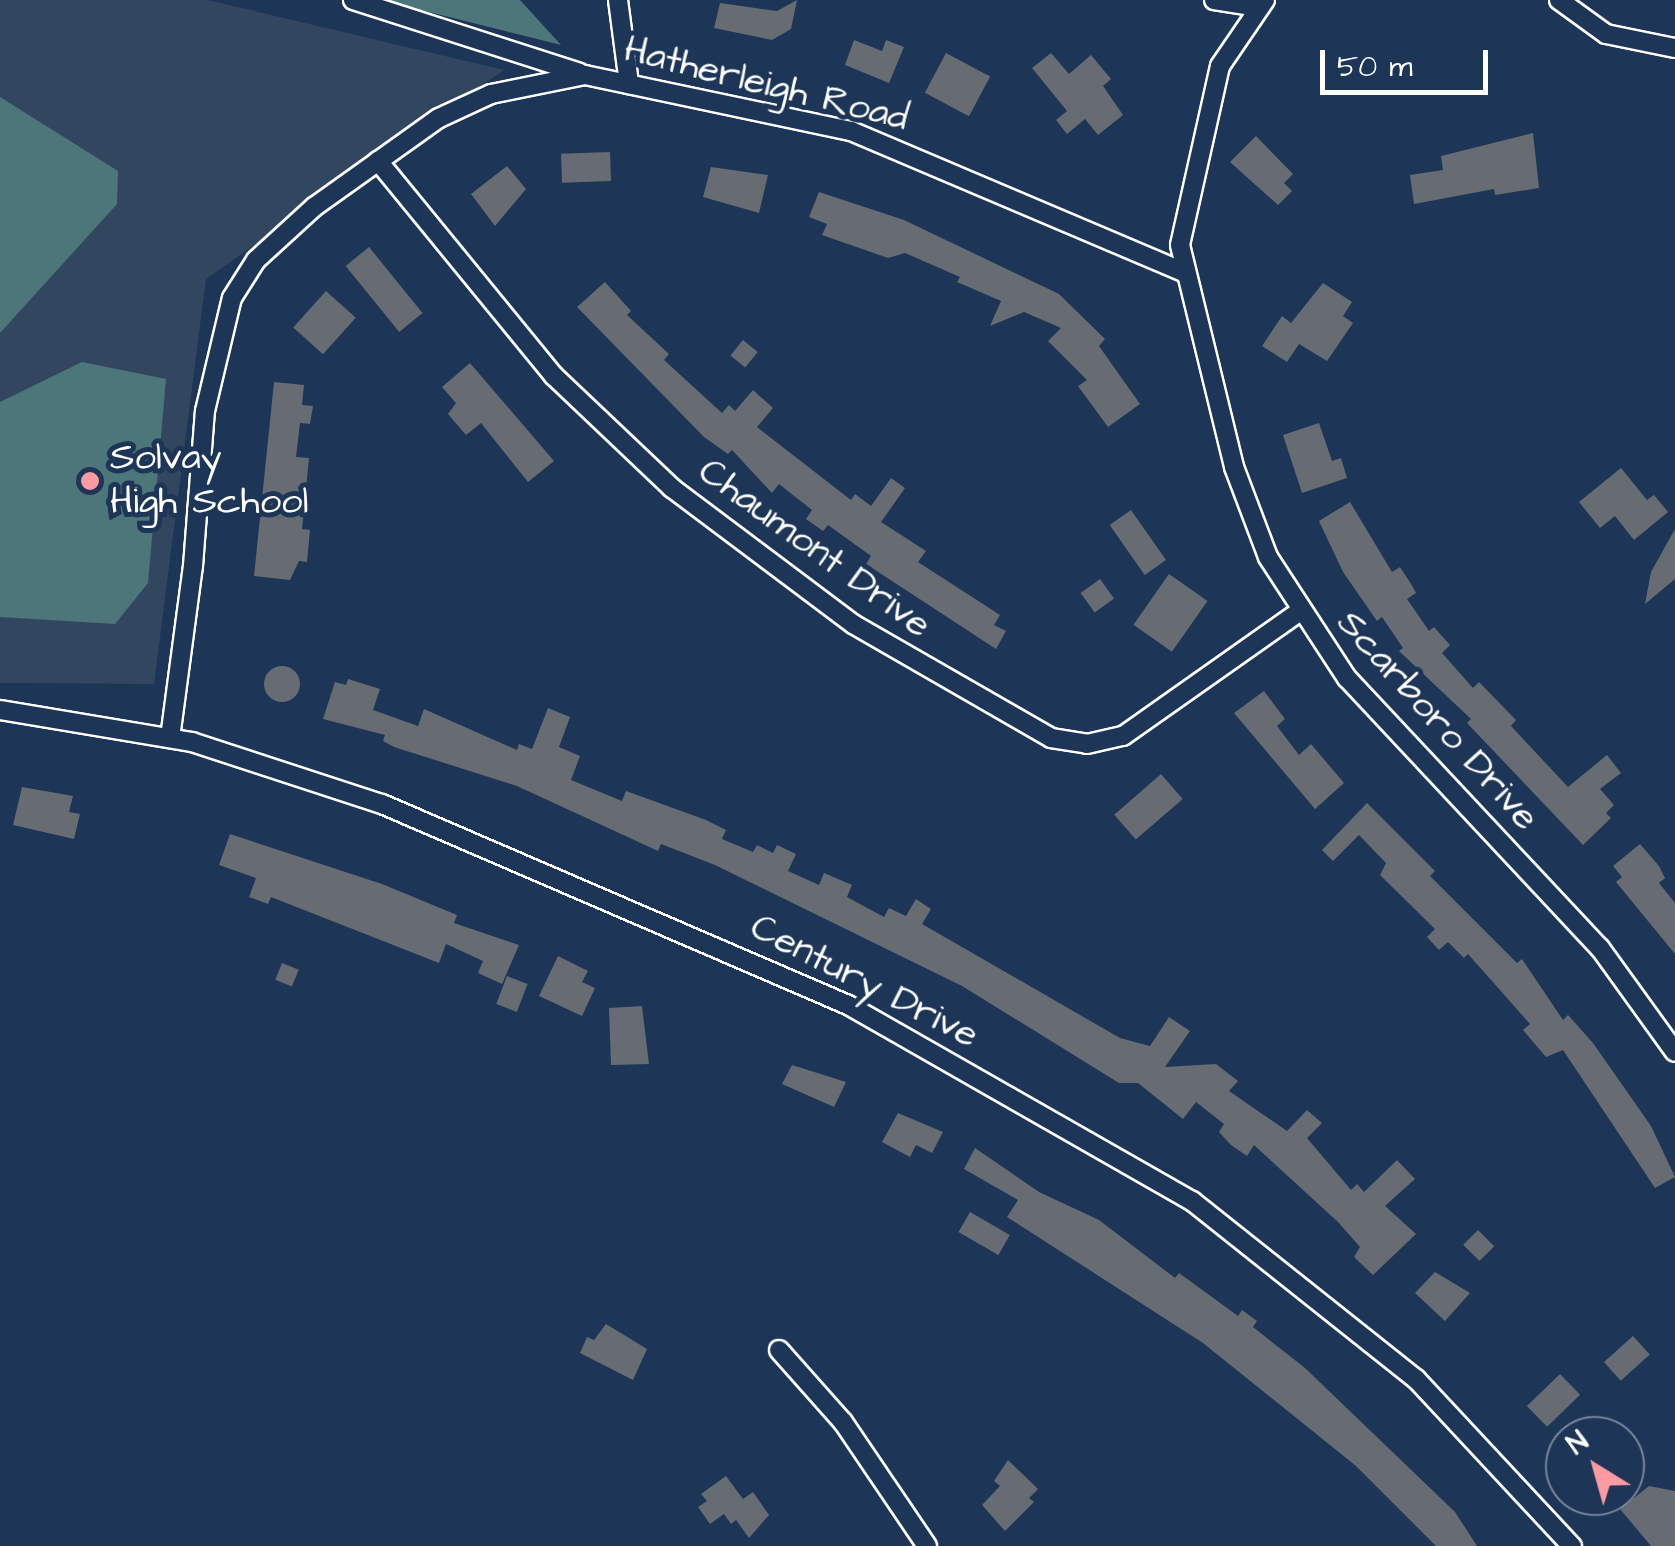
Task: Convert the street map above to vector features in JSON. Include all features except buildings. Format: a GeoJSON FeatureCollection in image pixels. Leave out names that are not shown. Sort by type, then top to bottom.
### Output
{"type":"FeatureCollection","features":[{"type":"Feature","properties":{"kind":"street"},"geometry":{"type":"LineString","coordinates":[[353,0],[586,75]]}},
{"type":"Feature","properties":{"kind":"street"},"geometry":{"type":"LineString","coordinates":[[618,0],[629,84]]}},
{"type":"Feature","properties":{"kind":"street"},"geometry":{"type":"LineString","coordinates":[[1214,0],[1261,4]]}},
{"type":"Feature","properties":{"kind":"street"},"geometry":{"type":"LineString","coordinates":[[1559,0],[1606,34],[1675,48]]}},
{"type":"Feature","properties":{"kind":"street","name":"Scarboro Drive"},"geometry":{"type":"LineString","coordinates":[[1261,4],[1220,66],[1184,212],[1183,272],[1234,467],[1268,556],[1299,612],[1348,678],[1600,948],[1675,1052]]}},
{"type":"Feature","properties":{"kind":"street","name":"Hatherleigh Road"},"geometry":{"type":"LineString","coordinates":[[170,738],[220,329],[256,260],[378,161],[439,118],[491,94],[586,75],[851,131],[1183,272]]}},
{"type":"Feature","properties":{"kind":"street","name":"Chaumont Drive"},"geometry":{"type":"LineString","coordinates":[[378,161],[554,376],[672,488],[853,624],[1051,738],[1087,744],[1123,736],[1299,612]]}},
{"type":"Feature","properties":{"kind":"street","name":"Century Drive"},"geometry":{"type":"LineString","coordinates":[[0,710],[170,738],[382,804],[688,932],[848,1004],[1111,1148],[1334,1307],[1453,1416],[1572,1546]]}},
{"type":"Feature","properties":{"kind":"street"},"geometry":{"type":"LineString","coordinates":[[779,1350],[843,1422],[926,1546]]}},
{"type":"Feature","properties":{"kind":"shaded area","name":"Solvay High School"},"geometry":{"type":"Polygon","coordinates":[[[0,0],[208,0],[504,70],[206,279],[154,684],[0,683],[0,0]]]}},
{"type":"Feature","properties":{"kind":"green space"},"geometry":{"type":"Polygon","coordinates":[[[381,0],[520,0],[561,45],[381,0]]]}},
{"type":"Feature","properties":{"kind":"green space"},"geometry":{"type":"Polygon","coordinates":[[[0,97],[118,171],[117,204],[0,333],[0,97]]]}},
{"type":"Feature","properties":{"kind":"green space"},"geometry":{"type":"Polygon","coordinates":[[[82,362],[166,379],[148,583],[115,624],[0,617],[0,402],[82,362]]]}},
{"type":"Feature","properties":{"kind":"place","name":"Solvay High School"},"geometry":{"type":"Point","coordinates":[90,481]}}]}
